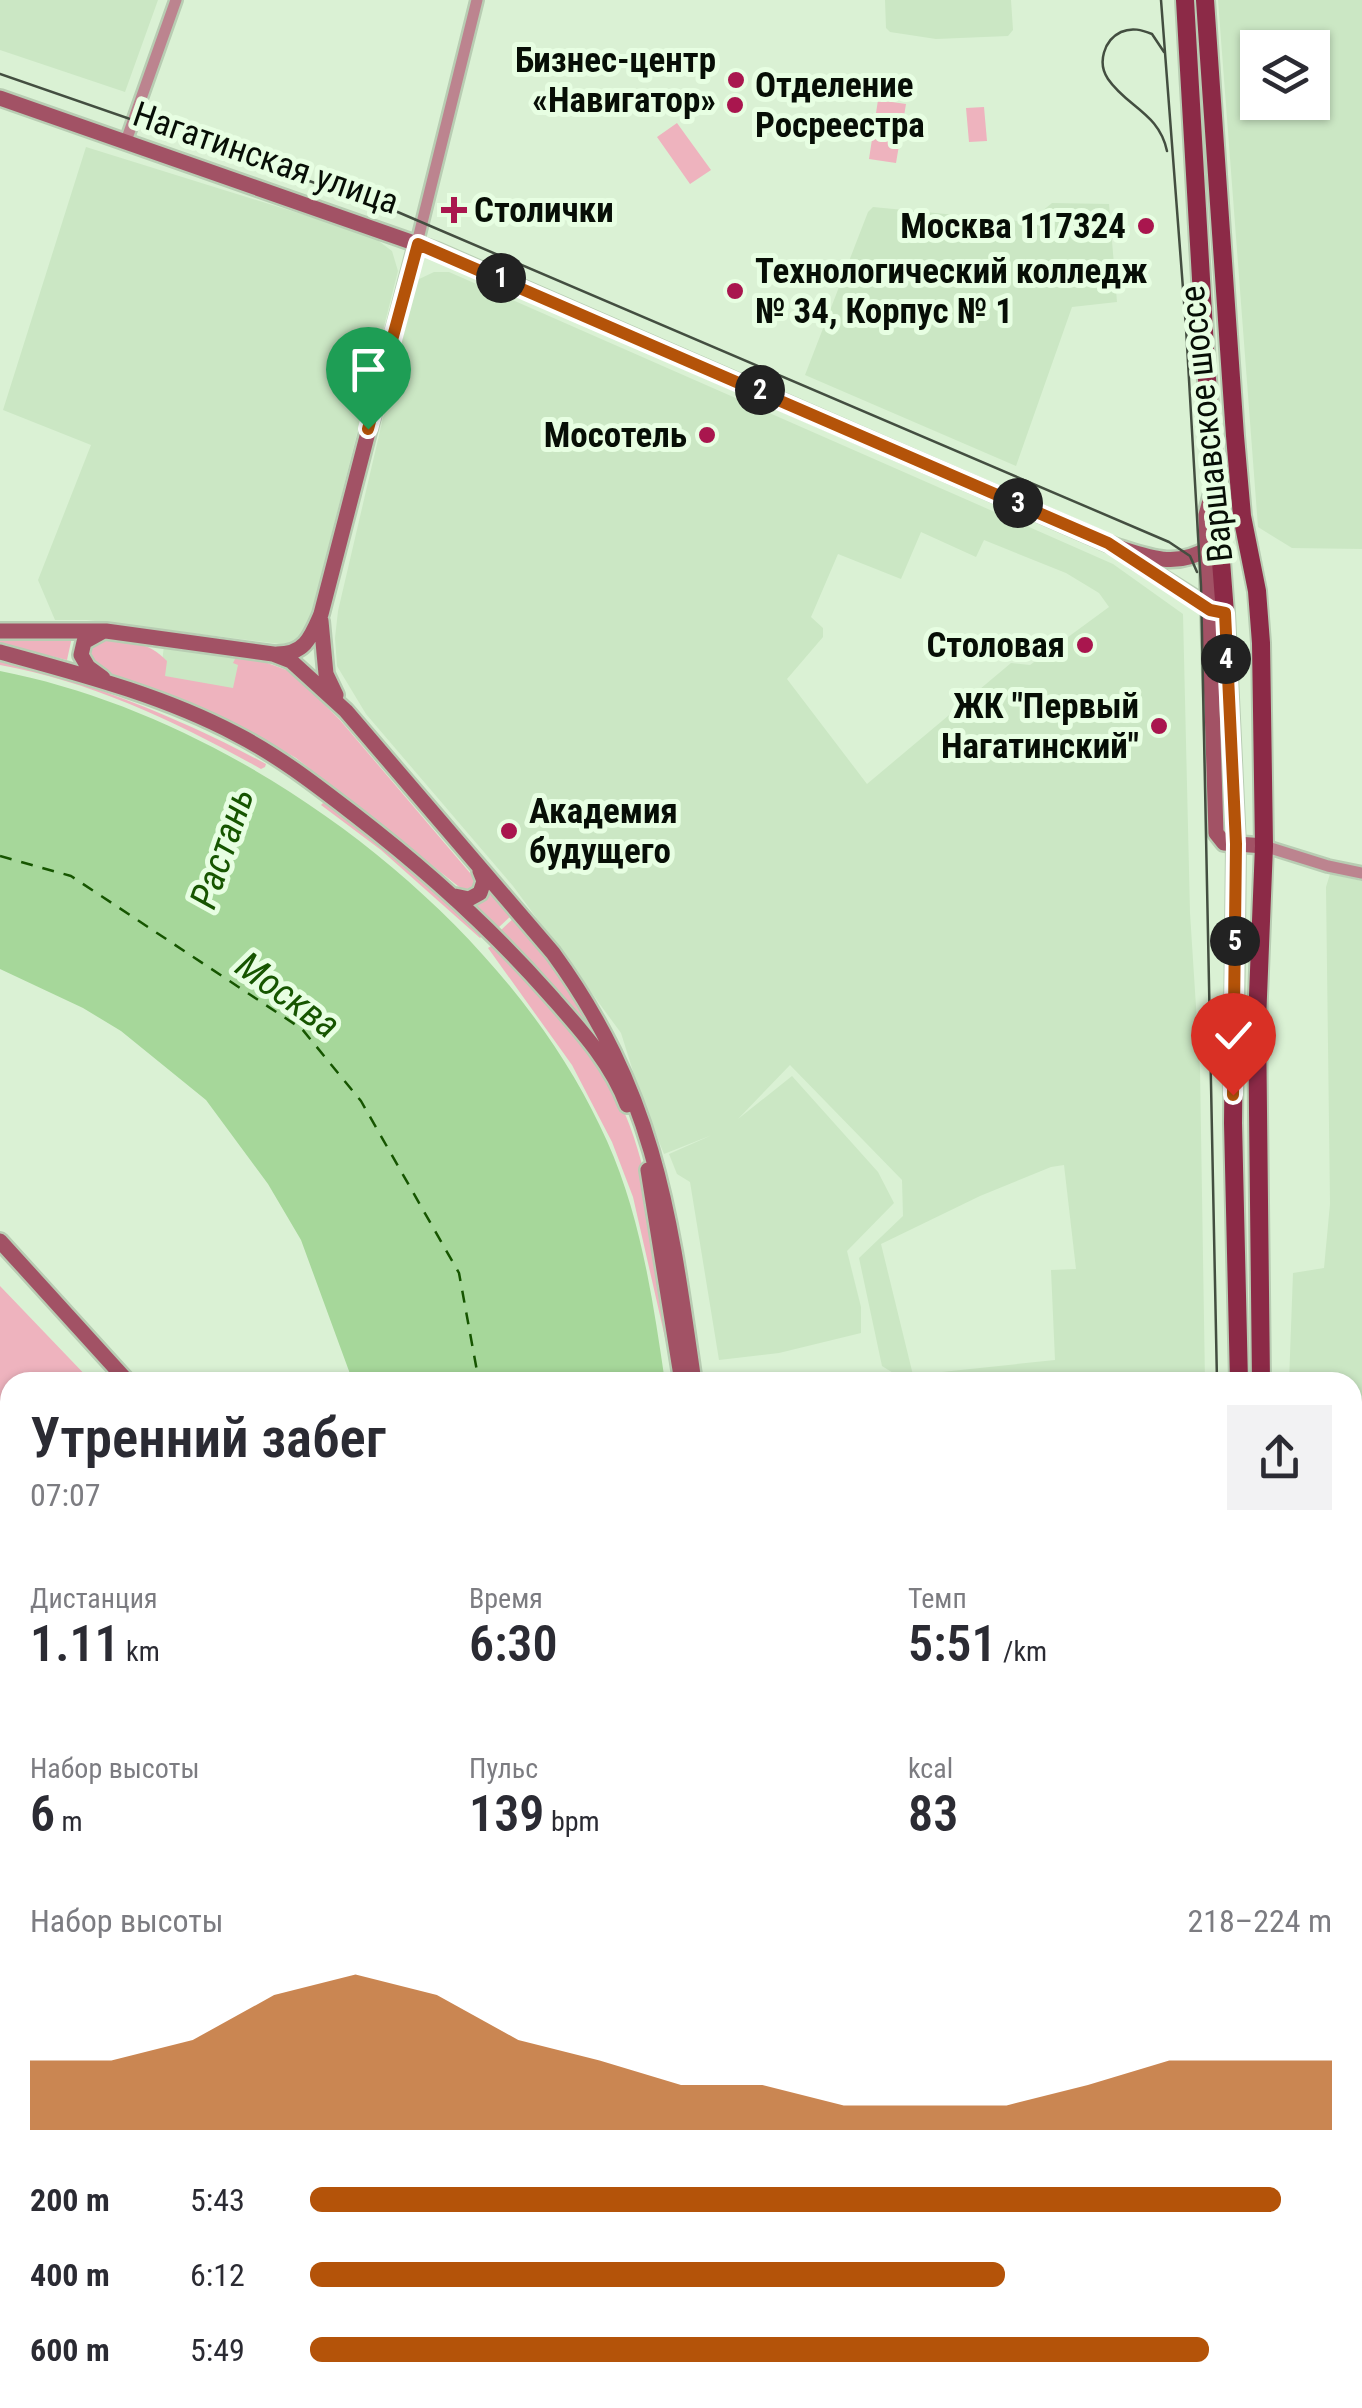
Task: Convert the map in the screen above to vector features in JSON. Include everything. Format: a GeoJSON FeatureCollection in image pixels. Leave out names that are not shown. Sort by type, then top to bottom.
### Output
{"type":"FeatureCollection","features":[{"type":"Feature","properties":{"kind":"main road","name":"Варшавское шоссе"},"geometry":{"type":"LineString","coordinates":[[1184,0],[1218,612],[1236,844],[1233,1006],[1238,1372]]}},
{"type":"Feature","properties":{"kind":"main road","name":"Варшавское шоссе"},"geometry":{"type":"LineString","coordinates":[[1206,0],[1235,436],[1242,516],[1257,591],[1260,643],[1264,846],[1256,1022],[1261,1372]]}},
{"type":"Feature","properties":{"kind":"main road","name":"Нагатинская улица"},"geometry":{"type":"LineString","coordinates":[[0,98],[418,244],[1114,546]]}},
{"type":"Feature","properties":{"kind":"main road"},"geometry":{"type":"LineString","coordinates":[[346,711],[326,674],[321,645],[322,614],[418,244]]}},
{"type":"Feature","properties":{"kind":"main road"},"geometry":{"type":"LineString","coordinates":[[1214,486],[1207,504],[1218,612]]}},
{"type":"Feature","properties":{"kind":"main road"},"geometry":{"type":"LineString","coordinates":[[1114,546],[1163,561],[1186,560],[1209,548]]}},
{"type":"Feature","properties":{"kind":"main road"},"geometry":{"type":"LineString","coordinates":[[1114,546],[1218,612]]}},
{"type":"Feature","properties":{"kind":"main road"},"geometry":{"type":"LineString","coordinates":[[0,631],[106,631],[289,654],[304,647],[322,614]]}},
{"type":"Feature","properties":{"kind":"main road"},"geometry":{"type":"LineString","coordinates":[[106,631],[89,638],[81,654],[88,667],[117,685]]}},
{"type":"Feature","properties":{"kind":"main road"},"geometry":{"type":"LineString","coordinates":[[0,652],[117,685],[203,719],[282,759],[455,896],[526,967],[585,1034],[624,1098],[654,1194],[681,1372]]}},
{"type":"Feature","properties":{"kind":"main road"},"geometry":{"type":"LineString","coordinates":[[273,654],[306,672],[346,711],[523,915],[572,978],[624,1073],[653,1149],[664,1192],[692,1372]]}},
{"type":"Feature","properties":{"kind":"main road"},"geometry":{"type":"LineString","coordinates":[[1236,844],[1264,846]]}},
{"type":"Feature","properties":{"kind":"main road"},"geometry":{"type":"LineString","coordinates":[[455,896],[469,899],[480,893],[484,881],[478,866]]}},
{"type":"Feature","properties":{"kind":"main road"},"geometry":{"type":"LineString","coordinates":[[0,1241],[119,1372]]}},
{"type":"Feature","properties":{"kind":"street"},"geometry":{"type":"LineString","coordinates":[[126,141],[176,0]]}},
{"type":"Feature","properties":{"kind":"street"},"geometry":{"type":"LineString","coordinates":[[418,244],[477,0]]}},
{"type":"Feature","properties":{"kind":"street"},"geometry":{"type":"LineString","coordinates":[[1264,846],[1362,873]]}},
{"type":"Feature","properties":{"kind":"shaded area"},"geometry":{"type":"Polygon","coordinates":[[[0,0],[158,0],[125,92],[0,50],[0,0]]]}},
{"type":"Feature","properties":{"kind":"shaded area"},"geometry":{"type":"Polygon","coordinates":[[[885,0],[1011,0],[1013,30],[1008,36],[936,39],[890,32],[886,28],[885,0]]]}},
{"type":"Feature","properties":{"kind":"shaded area"},"geometry":{"type":"Polygon","coordinates":[[[1218,0],[1362,0],[1362,549],[1292,548],[1258,527],[1218,0]]]}},
{"type":"Feature","properties":{"kind":"shaded area"},"geometry":{"type":"Polygon","coordinates":[[[878,100],[906,104],[896,163],[869,159],[878,100]]]}},
{"type":"Feature","properties":{"kind":"shaded area"},"geometry":{"type":"Polygon","coordinates":[[[984,107],[987,141],[969,142],[966,108],[984,107]]]}},
{"type":"Feature","properties":{"kind":"shaded area"},"geometry":{"type":"Polygon","coordinates":[[[677,123],[711,170],[690,184],[657,137],[677,123]]]}},
{"type":"Feature","properties":{"kind":"shaded area"},"geometry":{"type":"Polygon","coordinates":[[[86,147],[372,236],[392,251],[398,271],[310,620],[302,637],[288,645],[87,620],[55,620],[38,580],[91,445],[3,410],[86,147]]]}},
{"type":"Feature","properties":{"kind":"shaded area"},"geometry":{"type":"Polygon","coordinates":[[[1052,203],[1109,204],[1117,302],[1072,307],[1016,466],[805,375],[873,207],[1029,222],[1052,203]]]}},
{"type":"Feature","properties":{"kind":"shaded area"},"geometry":{"type":"Polygon","coordinates":[[[434,272],[449,272],[1113,564],[1183,614],[1190,913],[1200,1069],[1205,1372],[941,1372],[1055,1360],[1051,1270],[1076,1269],[1064,1165],[980,1196],[881,1244],[912,1372],[892,1372],[882,1366],[859,1258],[903,1216],[902,1180],[790,1065],[738,1119],[792,1076],[878,1172],[894,1203],[847,1251],[861,1307],[861,1333],[779,1353],[719,1360],[690,1182],[677,1174],[669,1154],[712,1135],[664,1154],[621,1033],[513,886],[366,714],[337,666],[338,611],[415,281],[434,272]],[[921,532],[901,579],[838,554],[811,617],[823,628],[823,637],[787,679],[867,784],[1011,663],[1030,665],[1109,607],[1099,593],[1066,573],[984,540],[976,557],[921,532]]]}},
{"type":"Feature","properties":{"kind":"shaded area"},"geometry":{"type":"Polygon","coordinates":[[[72,637],[67,660],[0,644],[0,641],[72,637]]]}},
{"type":"Feature","properties":{"kind":"shaded area"},"geometry":{"type":"Polygon","coordinates":[[[104,638],[153,650],[167,661],[165,676],[233,688],[238,665],[233,663],[235,659],[262,661],[292,672],[340,720],[476,880],[474,888],[463,890],[296,758],[244,728],[100,671],[90,651],[104,638]]]}},
{"type":"Feature","properties":{"kind":"shaded area"},"geometry":{"type":"Polygon","coordinates":[[[164,646],[245,657],[240,691],[160,677],[164,646]]]}},
{"type":"Feature","properties":{"kind":"shaded area"},"geometry":{"type":"Polygon","coordinates":[[[0,659],[136,704],[201,731],[266,764],[265,767],[261,769],[135,706],[68,682],[0,665],[0,659]]]}},
{"type":"Feature","properties":{"kind":"shaded area"},"geometry":{"type":"Polygon","coordinates":[[[323,803],[381,844],[485,933],[480,938],[323,803]]]}},
{"type":"Feature","properties":{"kind":"shaded area"},"geometry":{"type":"Polygon","coordinates":[[[1330,874],[1362,881],[1362,1372],[1289,1372],[1293,1273],[1324,1268],[1330,1204],[1326,887],[1330,874]]]}},
{"type":"Feature","properties":{"kind":"shaded area"},"geometry":{"type":"Polygon","coordinates":[[[490,885],[514,913],[497,929],[472,905],[484,899],[490,885]]]}},
{"type":"Feature","properties":{"kind":"shaded area"},"geometry":{"type":"Polygon","coordinates":[[[517,915],[580,1001],[612,1062],[592,1031],[500,931],[517,915]]]}},
{"type":"Feature","properties":{"kind":"shaded area"},"geometry":{"type":"Polygon","coordinates":[[[494,944],[575,1036],[617,1095],[649,1193],[669,1328],[666,1342],[633,1197],[612,1142],[572,1065],[488,948],[494,944]]]}},
{"type":"Feature","properties":{"kind":"shaded area"},"geometry":{"type":"Polygon","coordinates":[[[0,1286],[82,1372],[0,1372],[0,1286]]]}},
{"type":"Feature","properties":{"kind":"water"},"geometry":{"type":"Polygon","coordinates":[[[0,671],[91,695],[183,732],[272,781],[356,839],[434,905],[504,978],[562,1058],[607,1141],[629,1199],[664,1372],[349,1372],[301,1240],[268,1184],[206,1100],[121,1031],[83,1008],[0,969],[0,671]]]}},
{"type":"Feature","properties":{"kind":"ferry route"},"geometry":{"type":"LineString","coordinates":[[0,856],[71,876],[302,1029],[361,1101],[459,1273],[477,1372]]}},
{"type":"Feature","properties":{"kind":"tram line"},"geometry":{"type":"LineString","coordinates":[[1161,0],[1201,586],[1217,1372]]}},
{"type":"Feature","properties":{"kind":"tram line"},"geometry":{"type":"LineString","coordinates":[[1164,52],[1152,34],[1125,30],[1107,46],[1103,66],[1116,89],[1157,128],[1167,151]]}},
{"type":"Feature","properties":{"kind":"tram line"},"geometry":{"type":"LineString","coordinates":[[0,74],[393,210],[1169,542],[1190,556],[1197,572]]}},
{"type":"Feature","properties":{"kind":"place","name":"Бизнес-центр «Навигатор»"},"geometry":{"type":"Point","coordinates":[736,80]}},
{"type":"Feature","properties":{"kind":"place","name":"Отделение Росреестра"},"geometry":{"type":"Point","coordinates":[735,105]}},
{"type":"Feature","properties":{"kind":"place","name":"Столички"},"geometry":{"type":"Point","coordinates":[454,210]}},
{"type":"Feature","properties":{"kind":"place","name":"Москва 117324"},"geometry":{"type":"Point","coordinates":[1146,226]}},
{"type":"Feature","properties":{"kind":"place","name":"Технологический колледж № 34, Корпус № 1"},"geometry":{"type":"Point","coordinates":[735,291]}},
{"type":"Feature","properties":{"kind":"place","name":"Мосотель"},"geometry":{"type":"Point","coordinates":[707,435]}},
{"type":"Feature","properties":{"kind":"place","name":"Столовая"},"geometry":{"type":"Point","coordinates":[1085,645]}},
{"type":"Feature","properties":{"kind":"place","name":"ЖК \"Первый Нагатинский\""},"geometry":{"type":"Point","coordinates":[1159,726]}},
{"type":"Feature","properties":{"kind":"place","name":"Академия будущего"},"geometry":{"type":"Point","coordinates":[509,831]}},
{"type":"Feature","properties":{"kind":"route"},"geometry":{"type":"LineString","coordinates":[[368,429],[418,244],[661,346],[1108,543],[1210,610],[1225,613],[1236,844],[1233,1095]]}},
{"type":"Feature","properties":{"kind":"water label","name":"Растань"},"geometry":{"type":"Point","coordinates":[222,848]}},
{"type":"Feature","properties":{"kind":"water label","name":"Москва"},"geometry":{"type":"Point","coordinates":[288,995]}}]}
